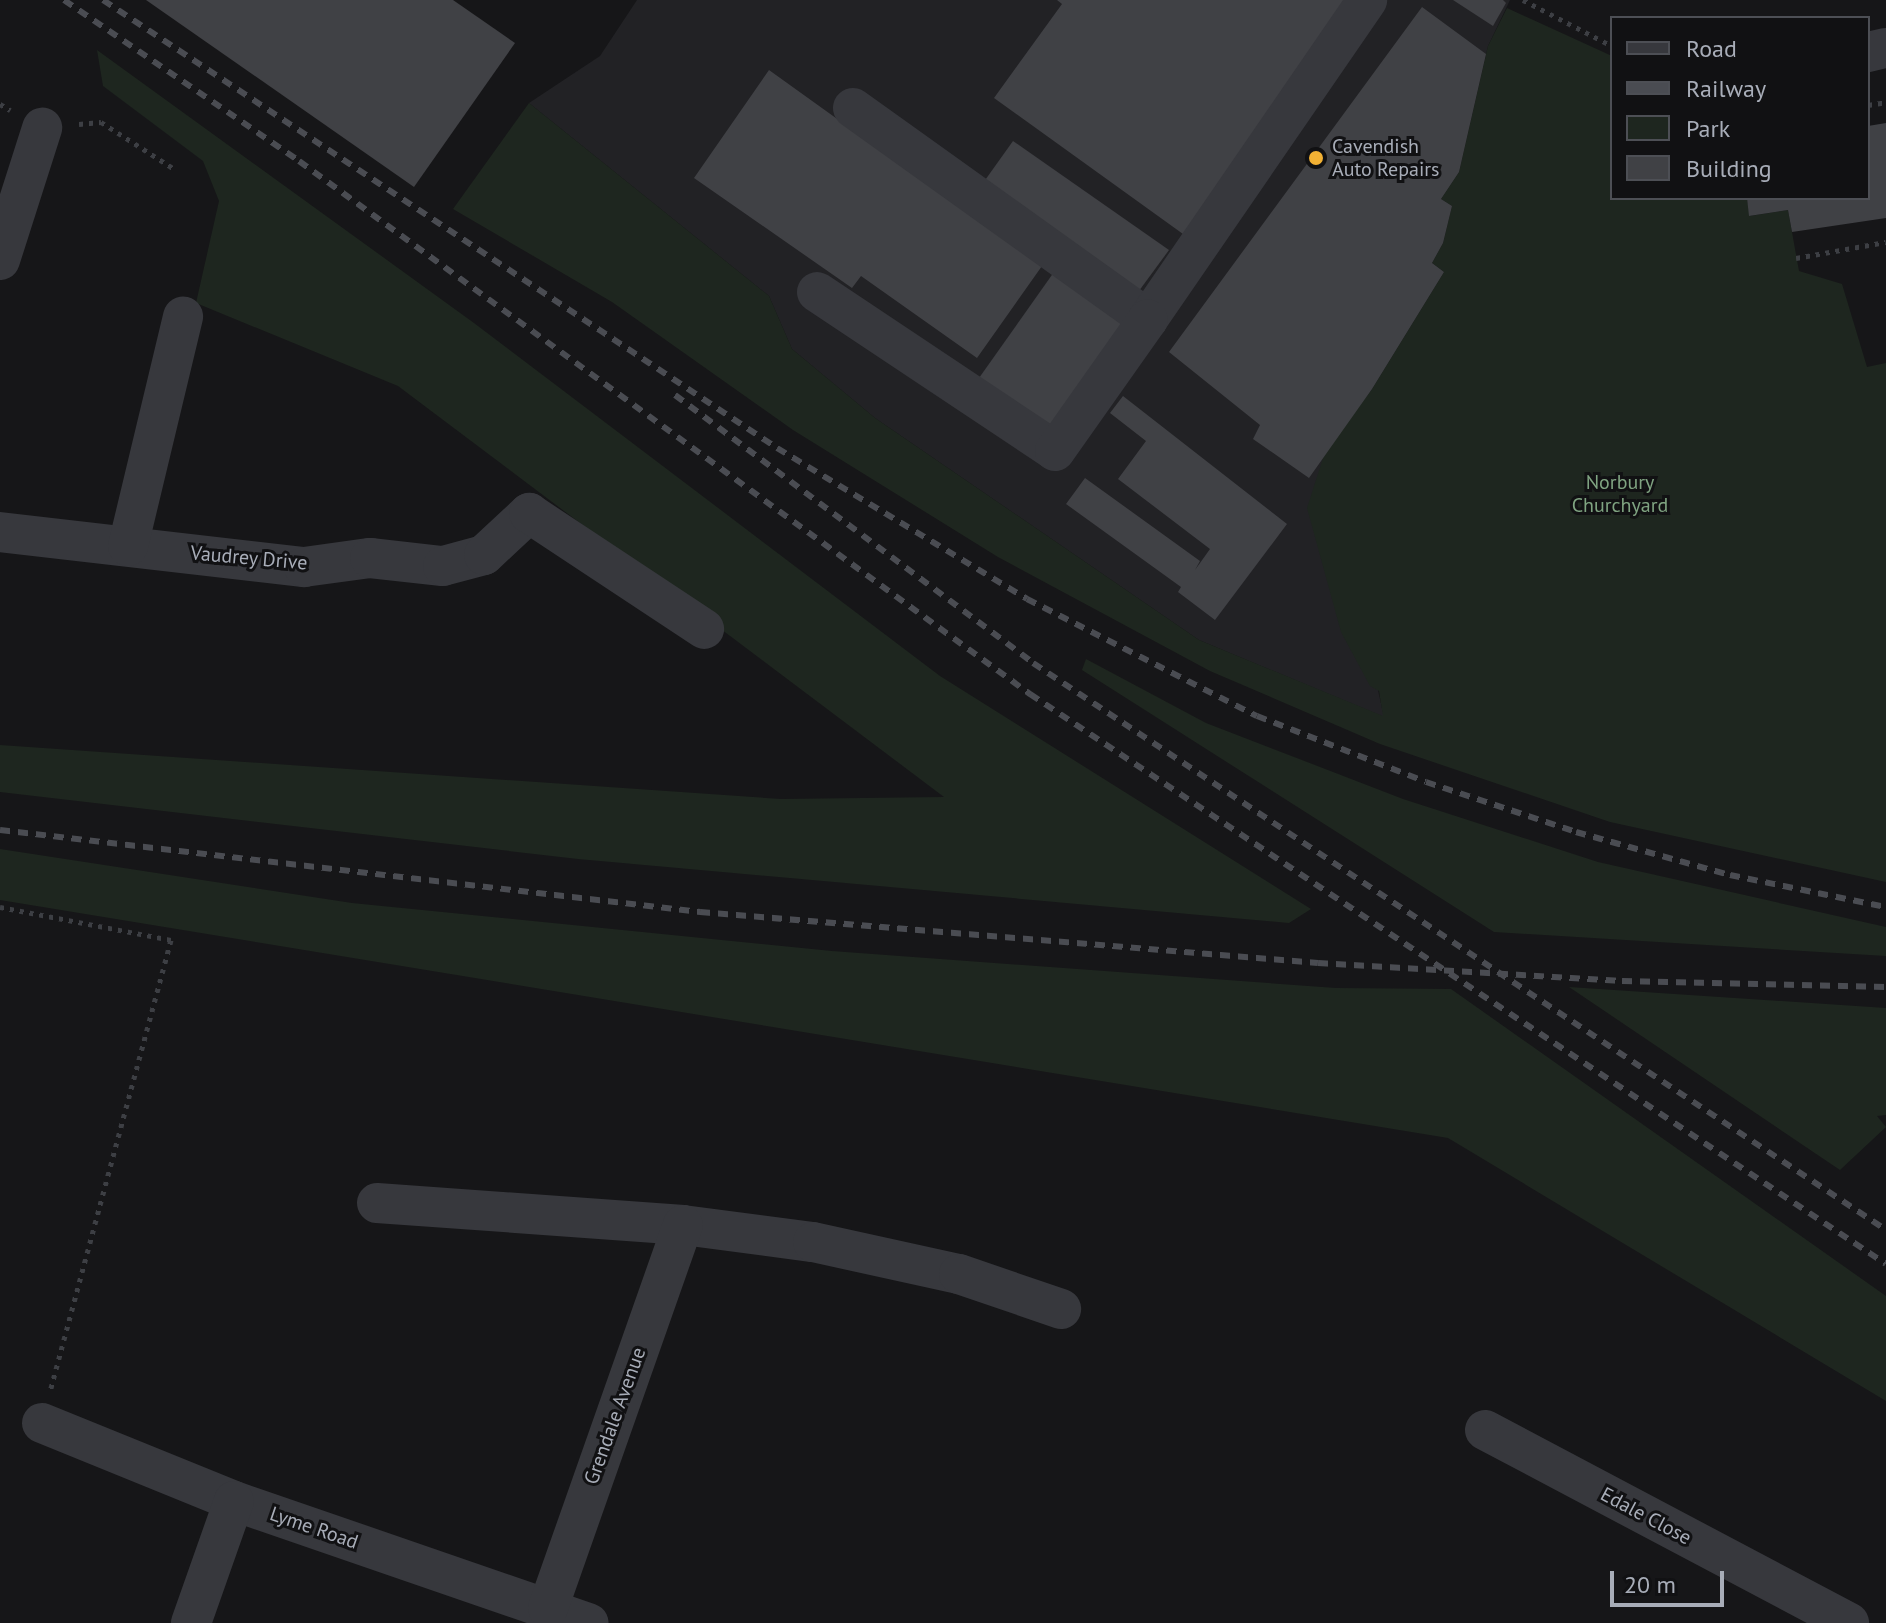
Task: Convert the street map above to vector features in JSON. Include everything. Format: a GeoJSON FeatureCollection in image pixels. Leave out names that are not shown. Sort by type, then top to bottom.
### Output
{"type":"FeatureCollection","features":[{"type":"Feature","properties":{"kind":"street"},"geometry":{"type":"LineString","coordinates":[[817,292],[1055,451],[1367,0]]}},
{"type":"Feature","properties":{"kind":"street"},"geometry":{"type":"LineString","coordinates":[[853,108],[1148,319]]}},
{"type":"Feature","properties":{"kind":"street"},"geometry":{"type":"LineString","coordinates":[[0,260],[42,128]]}},
{"type":"Feature","properties":{"kind":"street"},"geometry":{"type":"LineString","coordinates":[[128,546],[183,317]]}},
{"type":"Feature","properties":{"kind":"street","name":"Vaudrey Drive"},"geometry":{"type":"LineString","coordinates":[[0,532],[304,567],[370,558],[443,566],[484,555],[518,505],[704,629]]}},
{"type":"Feature","properties":{"kind":"street"},"geometry":{"type":"LineString","coordinates":[[377,1203],[683,1225],[813,1242],[959,1274],[1061,1309]]}},
{"type":"Feature","properties":{"kind":"street","name":"Grendale Avenue"},"geometry":{"type":"LineString","coordinates":[[548,1608],[683,1225]]}},
{"type":"Feature","properties":{"kind":"street","name":"Lyme Road"},"geometry":{"type":"LineString","coordinates":[[42,1423],[234,1501],[589,1623]]}},
{"type":"Feature","properties":{"kind":"street","name":"Edale Close"},"geometry":{"type":"LineString","coordinates":[[1485,1430],[1849,1623]]}},
{"type":"Feature","properties":{"kind":"street"},"geometry":{"type":"LineString","coordinates":[[191,1623],[234,1501]]}},
{"type":"Feature","properties":{"kind":"path"},"geometry":{"type":"LineString","coordinates":[[1523,0],[1610,45]]}},
{"type":"Feature","properties":{"kind":"path"},"geometry":{"type":"LineString","coordinates":[[42,128],[101,122],[173,168]]}},
{"type":"Feature","properties":{"kind":"path"},"geometry":{"type":"LineString","coordinates":[[1796,258],[1886,242]]}},
{"type":"Feature","properties":{"kind":"path"},"geometry":{"type":"LineString","coordinates":[[0,907],[171,940],[42,1423]]}},
{"type":"Feature","properties":{"kind":"shaded area"},"geometry":{"type":"Polygon","coordinates":[[[637,0],[1510,0],[1488,46],[1459,172],[1441,199],[1452,206],[1443,243],[1432,263],[1444,272],[1372,389],[1325,452],[1384,717],[1199,640],[875,418],[792,349],[769,296],[529,103],[600,56],[637,0]]]}},
{"type":"Feature","properties":{"kind":"green space","name":"Norbury Churchyard"},"geometry":{"type":"Polygon","coordinates":[[[1507,8],[1610,55],[1610,200],[1747,200],[1750,216],[1788,210],[1799,271],[1842,284],[1867,367],[1886,363],[1886,882],[1610,822],[1380,744],[1210,671],[998,557],[793,430],[612,302],[453,209],[529,103],[769,296],[792,349],[875,418],[1199,640],[1383,716],[1379,691],[1370,686],[1341,632],[1307,508],[1325,452],[1372,389],[1444,272],[1432,263],[1443,243],[1452,206],[1441,199],[1459,172],[1488,46],[1507,8]]]}},
{"type":"Feature","properties":{"kind":"green space"},"geometry":{"type":"Polygon","coordinates":[[[97,50],[474,323],[940,676],[1311,909],[1289,923],[578,859],[0,792],[0,745],[781,799],[944,797],[398,386],[196,303],[219,201],[203,161],[103,86],[97,50]]]}},
{"type":"Feature","properties":{"kind":"green space"},"geometry":{"type":"Polygon","coordinates":[[[1086,659],[1206,723],[1403,799],[1598,862],[1886,927],[1886,956],[1494,932],[1082,670],[1086,659]]]}},
{"type":"Feature","properties":{"kind":"green space"},"geometry":{"type":"Polygon","coordinates":[[[0,849],[352,903],[832,951],[1336,988],[1451,989],[1886,1296],[1886,1401],[1448,1138],[0,900],[0,849]]]}},
{"type":"Feature","properties":{"kind":"green space"},"geometry":{"type":"Polygon","coordinates":[[[1569,987],[1886,1008],[1886,1115],[1877,1116],[1886,1127],[1840,1170],[1569,987]]]}},
{"type":"Feature","properties":{"kind":"building"},"geometry":{"type":"Polygon","coordinates":[[[146,0],[453,0],[515,43],[414,187],[146,0]]]}},
{"type":"Feature","properties":{"kind":"building"},"geometry":{"type":"Polygon","coordinates":[[[1057,0],[1353,0],[1183,234],[994,98],[1062,4],[1057,0]]]}},
{"type":"Feature","properties":{"kind":"building"},"geometry":{"type":"Polygon","coordinates":[[[1453,0],[1503,0],[1506,3],[1493,26],[1453,0]]]}},
{"type":"Feature","properties":{"kind":"building"},"geometry":{"type":"Polygon","coordinates":[[[1422,7],[1486,54],[1459,172],[1441,199],[1452,206],[1443,243],[1432,263],[1444,272],[1372,389],[1309,478],[1253,439],[1260,425],[1169,352],[1422,7]]]}},
{"type":"Feature","properties":{"kind":"building"},"geometry":{"type":"Polygon","coordinates":[[[769,70],[1042,266],[977,358],[861,276],[852,288],[694,178],[769,70]]]}},
{"type":"Feature","properties":{"kind":"building"},"geometry":{"type":"Polygon","coordinates":[[[1886,123],[1886,218],[1792,232],[1788,210],[1749,216],[1747,200],[1870,200],[1870,126],[1886,123]]]}},
{"type":"Feature","properties":{"kind":"building"},"geometry":{"type":"Polygon","coordinates":[[[1013,141],[1169,250],[1136,295],[983,183],[1013,141]]]}},
{"type":"Feature","properties":{"kind":"building"},"geometry":{"type":"Polygon","coordinates":[[[1054,272],[1128,324],[1053,431],[979,378],[1054,272]]]}},
{"type":"Feature","properties":{"kind":"building"},"geometry":{"type":"Polygon","coordinates":[[[1123,396],[1287,524],[1215,620],[1178,592],[1181,587],[1066,504],[1085,478],[1200,561],[1195,570],[1210,549],[1118,479],[1146,441],[1110,413],[1123,396]]]}},
{"type":"Feature","properties":{"kind":"railway"},"geometry":{"type":"LineString","coordinates":[[64,0],[299,161],[1030,694],[1886,1264]]}},
{"type":"Feature","properties":{"kind":"railway"},"geometry":{"type":"LineString","coordinates":[[103,0],[777,448],[1027,599],[1257,716],[1426,782],[1576,832],[1730,875],[1886,907]]}},
{"type":"Feature","properties":{"kind":"railway"},"geometry":{"type":"LineString","coordinates":[[675,395],[1033,663],[1886,1230]]}},
{"type":"Feature","properties":{"kind":"railway"},"geometry":{"type":"LineString","coordinates":[[0,830],[700,912],[1318,963],[1622,981],[1886,987]]}},
{"type":"Feature","properties":{"kind":"place","name":"Cavendish Auto Repairs"},"geometry":{"type":"Point","coordinates":[1316,158]}}]}
